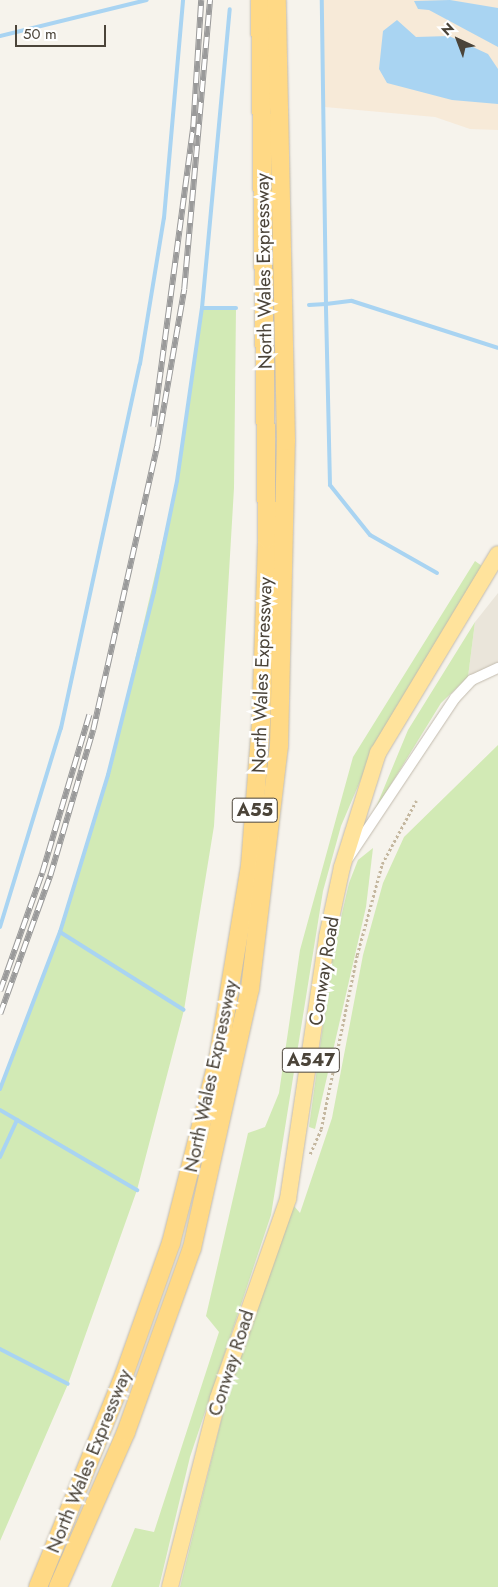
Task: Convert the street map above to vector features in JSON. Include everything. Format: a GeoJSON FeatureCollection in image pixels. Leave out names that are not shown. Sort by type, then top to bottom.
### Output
{"type":"FeatureCollection","features":[{"type":"Feature","properties":{"kind":"highway","name":"North Wales Expressway"},"geometry":{"type":"LineString","coordinates":[[38,1587],[124,1375],[171,1243],[196,1155],[220,1050],[250,866],[260,742],[267,539],[260,0]]}},
{"type":"Feature","properties":{"kind":"highway","name":"North Wales Expressway"},"geometry":{"type":"LineString","coordinates":[[58,1587],[126,1432],[192,1248],[248,999],[279,746],[286,441],[277,0]]}},
{"type":"Feature","properties":{"kind":"highway"},"geometry":{"type":"LineString","coordinates":[[25,1587],[124,1375]]}},
{"type":"Feature","properties":{"kind":"highway"},"geometry":{"type":"LineString","coordinates":[[67,1587],[126,1432]]}},
{"type":"Feature","properties":{"kind":"main road","name":"Conway Road"},"geometry":{"type":"LineString","coordinates":[[170,1587],[218,1398],[288,1199],[342,867],[378,753],[498,554]]}},
{"type":"Feature","properties":{"kind":"street"},"geometry":{"type":"LineString","coordinates":[[342,867],[455,698],[472,680],[498,668]]}},
{"type":"Feature","properties":{"kind":"path"},"geometry":{"type":"LineString","coordinates":[[307,1160],[321,1129],[356,955],[382,864],[416,801]]}},
{"type":"Feature","properties":{"kind":"shaded area"},"geometry":{"type":"Polygon","coordinates":[[[322,0],[498,0],[498,130],[470,129],[435,117],[325,107],[322,0]]]}},
{"type":"Feature","properties":{"kind":"shaded area"},"geometry":{"type":"Polygon","coordinates":[[[498,593],[498,663],[468,677],[475,622],[498,593]]]}},
{"type":"Feature","properties":{"kind":"green space"},"geometry":{"type":"Polygon","coordinates":[[[202,308],[236,308],[234,488],[214,826],[184,1010],[137,1190],[68,1384],[0,1541],[0,1089],[60,932],[108,775],[177,481],[202,308]]]}},
{"type":"Feature","properties":{"kind":"green space"},"geometry":{"type":"Polygon","coordinates":[[[475,561],[482,566],[373,751],[341,826],[323,891],[271,1215],[190,1457],[159,1587],[111,1587],[135,1528],[154,1532],[219,1332],[206,1316],[248,1133],[265,1127],[279,1093],[300,950],[353,757],[475,561]]]}},
{"type":"Feature","properties":{"kind":"green space"},"geometry":{"type":"Polygon","coordinates":[[[475,622],[468,677],[441,703],[374,812],[408,730],[475,622]]]}},
{"type":"Feature","properties":{"kind":"green space"},"geometry":{"type":"Polygon","coordinates":[[[498,745],[498,1587],[180,1587],[226,1401],[270,1269],[294,1206],[300,1213],[332,1118],[363,955],[383,883],[404,837],[498,745]]]}},
{"type":"Feature","properties":{"kind":"green space"},"geometry":{"type":"Polygon","coordinates":[[[373,848],[366,907],[315,1129],[309,1127],[333,952],[349,883],[358,860],[373,848]]]}},
{"type":"Feature","properties":{"kind":"water"},"geometry":{"type":"Polygon","coordinates":[[[450,0],[498,8],[498,47],[429,10],[418,9],[414,1],[450,0]]]}},
{"type":"Feature","properties":{"kind":"water"},"geometry":{"type":"Polygon","coordinates":[[[397,20],[416,37],[449,36],[488,54],[498,69],[498,104],[452,100],[387,83],[379,69],[383,31],[397,20]]]}},
{"type":"Feature","properties":{"kind":"waterway"},"geometry":{"type":"LineString","coordinates":[[0,36],[147,0]]}},
{"type":"Feature","properties":{"kind":"waterway"},"geometry":{"type":"LineString","coordinates":[[0,927],[61,728],[140,364],[164,218],[183,0]]}},
{"type":"Feature","properties":{"kind":"waterway"},"geometry":{"type":"LineString","coordinates":[[309,305],[326,304],[322,0]]}},
{"type":"Feature","properties":{"kind":"waterway"},"geometry":{"type":"LineString","coordinates":[[0,1089],[60,932],[108,775],[154,592],[177,481],[202,308],[230,9]]}},
{"type":"Feature","properties":{"kind":"waterway"},"geometry":{"type":"LineString","coordinates":[[437,573],[370,535],[330,485],[326,304],[352,301],[498,348]]}},
{"type":"Feature","properties":{"kind":"waterway"},"geometry":{"type":"LineString","coordinates":[[202,308],[236,308]]}},
{"type":"Feature","properties":{"kind":"waterway"},"geometry":{"type":"LineString","coordinates":[[60,932],[184,1010]]}},
{"type":"Feature","properties":{"kind":"waterway"},"geometry":{"type":"LineString","coordinates":[[0,1110],[137,1190]]}},
{"type":"Feature","properties":{"kind":"waterway"},"geometry":{"type":"LineString","coordinates":[[0,1157],[17,1120]]}},
{"type":"Feature","properties":{"kind":"waterway"},"geometry":{"type":"LineString","coordinates":[[0,1349],[68,1384]]}},
{"type":"Feature","properties":{"kind":"railway"},"geometry":{"type":"LineString","coordinates":[[153,427],[193,127],[201,0]]}},
{"type":"Feature","properties":{"kind":"railway"},"geometry":{"type":"LineString","coordinates":[[0,1014],[50,876],[93,730],[157,446],[184,289],[210,0]]}},
{"type":"Feature","properties":{"kind":"railway"},"geometry":{"type":"LineString","coordinates":[[0,991],[42,873],[89,715]]}}]}
